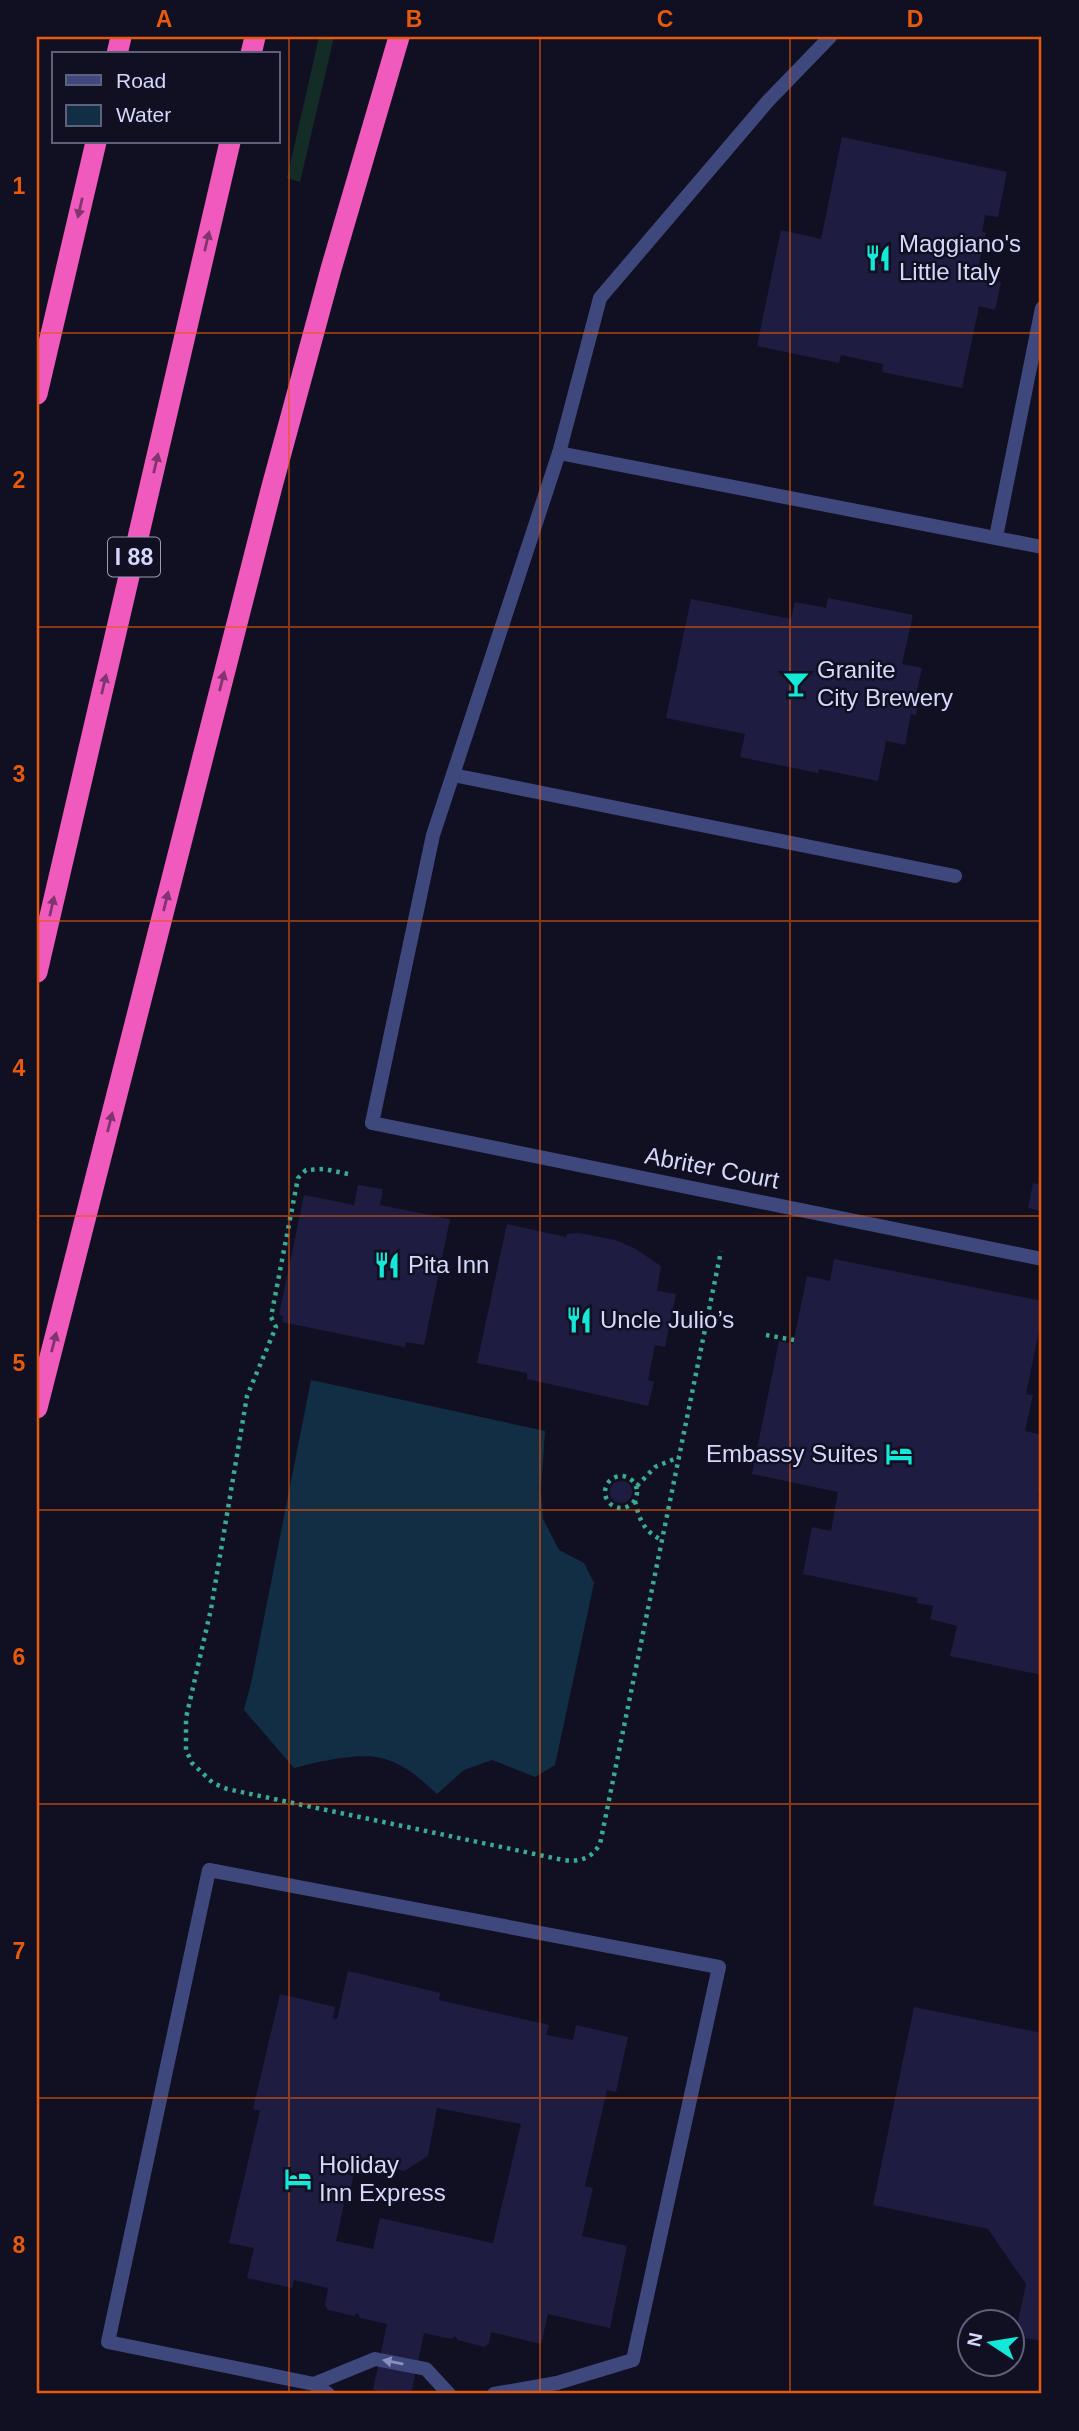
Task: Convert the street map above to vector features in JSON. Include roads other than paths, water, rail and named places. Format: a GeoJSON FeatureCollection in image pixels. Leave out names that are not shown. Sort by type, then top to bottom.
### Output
{"type":"FeatureCollection","features":[{"type":"Feature","properties":{"kind":"highway"},"geometry":{"type":"LineString","coordinates":[[37,1408],[271,490],[331,268],[399,37]]}},
{"type":"Feature","properties":{"kind":"highway"},"geometry":{"type":"LineString","coordinates":[[37,394],[96,144]]}},
{"type":"Feature","properties":{"kind":"highway","name":"I 88"},"geometry":{"type":"LineString","coordinates":[[37,972],[230,144]]}},
{"type":"Feature","properties":{"kind":"street"},"geometry":{"type":"LineString","coordinates":[[830,37],[768,101],[600,298],[559,453],[453,775],[955,876]]}},
{"type":"Feature","properties":{"kind":"street"},"geometry":{"type":"LineString","coordinates":[[996,537],[1040,335],[1042,308]]}},
{"type":"Feature","properties":{"kind":"street"},"geometry":{"type":"LineString","coordinates":[[559,453],[1042,547]]}},
{"type":"Feature","properties":{"kind":"street","name":"Abriter Court"},"geometry":{"type":"LineString","coordinates":[[453,775],[433,835],[372,1123],[1042,1259]]}},
{"type":"Feature","properties":{"kind":"street"},"geometry":{"type":"LineString","coordinates":[[328,2394],[314,2384],[108,2342],[209,1870],[719,1968],[633,2360],[557,2388],[494,2394]]}},
{"type":"Feature","properties":{"kind":"street"},"geometry":{"type":"LineString","coordinates":[[314,2384],[375,2359],[426,2369],[449,2394]]}},
{"type":"Feature","properties":{"kind":"water"},"geometry":{"type":"Polygon","coordinates":[[[311,1380],[545,1431],[541,1489],[543,1519],[559,1550],[584,1563],[594,1583],[555,1765],[535,1777],[492,1760],[464,1770],[437,1794],[404,1768],[389,1760],[372,1756],[350,1757],[294,1768],[244,1710],[311,1380]]]}},
{"type":"Feature","properties":{"kind":"place","name":"Maggiano's Little Italy"},"geometry":{"type":"Point","coordinates":[878,258]}},
{"type":"Feature","properties":{"kind":"place","name":"Granite City Brewery"},"geometry":{"type":"Point","coordinates":[796,684]}},
{"type":"Feature","properties":{"kind":"place","name":"Pita Inn"},"geometry":{"type":"Point","coordinates":[387,1265]}},
{"type":"Feature","properties":{"kind":"place","name":"Uncle Julio’s"},"geometry":{"type":"Point","coordinates":[579,1320]}},
{"type":"Feature","properties":{"kind":"place","name":"Embassy Suites"},"geometry":{"type":"Point","coordinates":[899,1454]}},
{"type":"Feature","properties":{"kind":"place","name":"Holiday Inn Express"},"geometry":{"type":"Point","coordinates":[298,2179]}}]}
